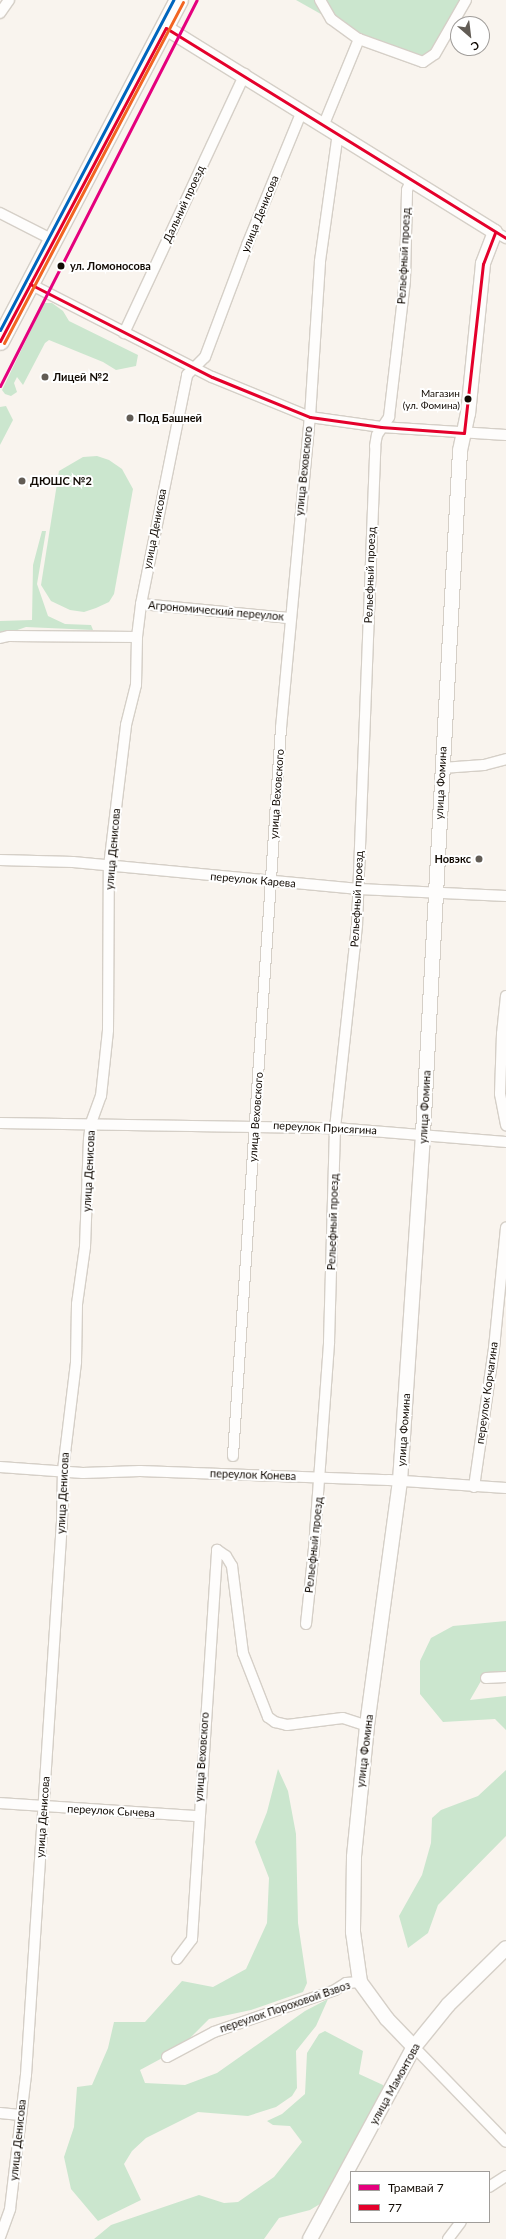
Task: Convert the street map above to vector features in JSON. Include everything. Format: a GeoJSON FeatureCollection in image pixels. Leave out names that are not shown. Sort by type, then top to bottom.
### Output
{"type":"FeatureCollection","features":[{"type":"Feature","properties":{"kind":"highway"},"geometry":{"type":"LineString","coordinates":[[0,341],[166,28],[179,0]]}},
{"type":"Feature","properties":{"kind":"street"},"geometry":{"type":"LineString","coordinates":[[0,13],[9,0]]}},
{"type":"Feature","properties":{"kind":"street"},"geometry":{"type":"LineString","coordinates":[[320,0],[331,19],[359,39],[423,62],[435,54],[466,0]]}},
{"type":"Feature","properties":{"kind":"street"},"geometry":{"type":"LineString","coordinates":[[166,28],[245,74],[302,111],[412,178],[500,235]]}},
{"type":"Feature","properties":{"kind":"street"},"geometry":{"type":"LineString","coordinates":[[324,124],[359,39]]}},
{"type":"Feature","properties":{"kind":"street","name":"Дальний проезд"},"geometry":{"type":"LineString","coordinates":[[124,333],[245,74]]}},
{"type":"Feature","properties":{"kind":"street","name":"улица Денисова"},"geometry":{"type":"LineString","coordinates":[[0,2237],[10,2209],[20,2115],[26,2075],[62,1521],[63,1470],[76,1362],[77,1304],[85,1247],[91,1123],[102,1096],[108,1030],[109,866],[126,725],[136,685],[136,637],[141,604],[186,375],[205,357],[246,246],[302,111]]}},
{"type":"Feature","properties":{"kind":"street","name":"улица Веховского"},"geometry":{"type":"LineString","coordinates":[[233,1456],[270,882],[290,618],[310,417],[320,261],[338,133]]}},
{"type":"Feature","properties":{"kind":"street","name":"Рельефный проезд"},"geometry":{"type":"LineString","coordinates":[[306,1624],[320,1478],[329,1342],[335,1128],[354,969],[359,889],[376,446],[381,427],[389,418],[405,280],[407,190],[412,178]]}},
{"type":"Feature","properties":{"kind":"street"},"geometry":{"type":"LineString","coordinates":[[0,213],[53,240]]}},
{"type":"Feature","properties":{"kind":"street","name":"улица Фомина"},"geometry":{"type":"LineString","coordinates":[[360,1982],[353,1932],[354,1857],[367,1726],[400,1481],[423,1135],[460,451],[468,413],[483,264],[500,235]]}},
{"type":"Feature","properties":{"kind":"street"},"geometry":{"type":"LineString","coordinates":[[30,284],[194,369],[310,417],[381,427],[506,435]]}},
{"type":"Feature","properties":{"kind":"street","name":"Агрономический переулок"},"geometry":{"type":"LineString","coordinates":[[141,604],[290,618]]}},
{"type":"Feature","properties":{"kind":"street"},"geometry":{"type":"LineString","coordinates":[[5,637],[136,637]]}},
{"type":"Feature","properties":{"kind":"street"},"geometry":{"type":"LineString","coordinates":[[442,768],[484,765],[506,759]]}},
{"type":"Feature","properties":{"kind":"street","name":"переулок Карева"},"geometry":{"type":"LineString","coordinates":[[0,860],[73,862],[270,882],[359,889],[436,894],[506,896]]}},
{"type":"Feature","properties":{"kind":"street"},"geometry":{"type":"LineString","coordinates":[[506,996],[502,1034],[500,1094],[506,1125]]}},
{"type":"Feature","properties":{"kind":"street","name":"переулок Присягина"},"geometry":{"type":"LineString","coordinates":[[0,1123],[91,1123],[255,1127],[266,1125],[335,1128],[506,1142]]}},
{"type":"Feature","properties":{"kind":"street","name":"переулок Корчагина"},"geometry":{"type":"LineString","coordinates":[[474,1487],[494,1348],[506,1228]]}},
{"type":"Feature","properties":{"kind":"street","name":"переулок Конева"},"geometry":{"type":"LineString","coordinates":[[0,1467],[63,1470],[83,1473],[140,1470],[400,1481],[506,1488]]}},
{"type":"Feature","properties":{"kind":"street","name":"улица Веховского"},"geometry":{"type":"LineString","coordinates":[[177,1959],[192,1939],[198,1816],[217,1550],[226,1556],[232,1566],[243,1654],[268,1717],[275,1722],[287,1725],[343,1718],[367,1726]]}},
{"type":"Feature","properties":{"kind":"street"},"geometry":{"type":"LineString","coordinates":[[486,1678],[506,1677]]}},
{"type":"Feature","properties":{"kind":"street","name":"переулок Сычева"},"geometry":{"type":"LineString","coordinates":[[0,1803],[198,1816]]}},
{"type":"Feature","properties":{"kind":"street","name":"улица Мамонтова"},"geometry":{"type":"LineString","coordinates":[[310,2239],[414,2047],[448,2005],[506,1948]]}},
{"type":"Feature","properties":{"kind":"street","name":"переулок Пороховой Взвоз"},"geometry":{"type":"LineString","coordinates":[[167,2057],[214,2032],[335,1990],[346,1983],[360,1982],[387,2019],[506,2142]]}},
{"type":"Feature","properties":{"kind":"street"},"geometry":{"type":"LineString","coordinates":[[0,2113],[20,2115]]}},
{"type":"Feature","properties":{"kind":"street"},"geometry":{"type":"LineString","coordinates":[[490,2186],[506,2176]]}},
{"type":"Feature","properties":{"kind":"street"},"geometry":{"type":"LineString","coordinates":[[448,2239],[460,2223]]}},
{"type":"Feature","properties":{"kind":"green space"},"geometry":{"type":"Polygon","coordinates":[[[296,0],[465,0],[457,16],[450,16],[450,31],[437,57],[404,61],[296,0]]]}},
{"type":"Feature","properties":{"kind":"green space"},"geometry":{"type":"Polygon","coordinates":[[[44,303],[52,303],[63,311],[69,321],[138,355],[136,366],[116,370],[103,362],[49,340],[45,343],[23,385],[17,377],[14,383],[17,392],[11,396],[5,394],[2,390],[44,303]]]}},
{"type":"Feature","properties":{"kind":"green space"},"geometry":{"type":"Polygon","coordinates":[[[6,406],[13,420],[0,445],[0,407],[6,406]]]}},
{"type":"Feature","properties":{"kind":"green space"},"geometry":{"type":"Polygon","coordinates":[[[97,456],[109,460],[122,469],[133,489],[114,594],[109,602],[84,612],[70,610],[51,601],[41,585],[59,471],[83,457],[97,456]]]}},
{"type":"Feature","properties":{"kind":"green space"},"geometry":{"type":"Polygon","coordinates":[[[42,531],[46,531],[37,584],[48,616],[65,624],[91,625],[93,630],[26,627],[0,636],[0,621],[32,620],[33,565],[42,531]]]}},
{"type":"Feature","properties":{"kind":"green space"},"geometry":{"type":"Polygon","coordinates":[[[506,1621],[506,1674],[485,1674],[470,1700],[506,1696],[506,1730],[495,1719],[443,1722],[420,1694],[420,1661],[431,1638],[453,1626],[506,1621]]]}},
{"type":"Feature","properties":{"kind":"green space"},"geometry":{"type":"Polygon","coordinates":[[[278,1769],[288,1791],[296,1834],[298,1923],[307,1983],[303,1992],[251,2010],[209,2019],[179,2049],[140,2070],[145,2083],[185,2085],[217,2073],[305,2011],[328,1999],[316,2026],[296,2051],[297,2088],[292,2096],[276,2107],[248,2116],[198,2112],[146,2138],[132,2151],[124,2164],[141,2200],[98,2221],[71,2189],[64,2157],[74,2127],[77,2087],[92,2085],[108,2048],[114,2022],[145,2022],[182,1981],[213,1987],[246,1969],[267,1923],[269,1878],[255,1842],[267,1812],[278,1769]]]}},
{"type":"Feature","properties":{"kind":"green space"},"geometry":{"type":"Polygon","coordinates":[[[506,1770],[506,1836],[438,1905],[428,1933],[408,1948],[399,1916],[422,1875],[431,1843],[432,1818],[441,1810],[478,1796],[506,1770]]]}},
{"type":"Feature","properties":{"kind":"green space"},"geometry":{"type":"Polygon","coordinates":[[[325,2031],[363,2051],[359,2074],[383,2085],[386,2092],[325,2201],[310,2210],[279,2218],[264,2239],[94,2239],[111,2225],[199,2195],[224,2203],[238,2202],[274,2177],[302,2142],[290,2126],[273,2125],[267,2121],[282,2114],[305,2094],[307,2053],[319,2034],[325,2031]]]}},
{"type":"Feature","properties":{"kind":"tram line","name":"7"},"geometry":{"type":"LineString","coordinates":[[0,386],[197,0]]}},
{"type":"Feature","properties":{"kind":"transit line"},"geometry":{"type":"LineString","coordinates":[[0,330],[173,0]]}},
{"type":"Feature","properties":{"kind":"transit line"},"geometry":{"type":"LineString","coordinates":[[4,343],[183,2]]}},
{"type":"Feature","properties":{"kind":"transit line","name":"77"},"geometry":{"type":"LineString","coordinates":[[0,341],[166,28],[506,238]]}},
{"type":"Feature","properties":{"kind":"transit line","name":"77"},"geometry":{"type":"LineString","coordinates":[[30,284],[212,377],[310,417],[381,427],[464,433],[483,264],[495,232]]}},
{"type":"Feature","properties":{"kind":"place","name":"ул. Ломоносова"},"geometry":{"type":"Point","coordinates":[61,266]}},
{"type":"Feature","properties":{"kind":"place","name":"Лицей №2"},"geometry":{"type":"Point","coordinates":[45,377]}},
{"type":"Feature","properties":{"kind":"place","name":"Магазин (ул. Фомина)"},"geometry":{"type":"Point","coordinates":[468,399]}},
{"type":"Feature","properties":{"kind":"place","name":"Под Башней"},"geometry":{"type":"Point","coordinates":[130,418]}},
{"type":"Feature","properties":{"kind":"place","name":"ДЮШС №2"},"geometry":{"type":"Point","coordinates":[22,481]}},
{"type":"Feature","properties":{"kind":"place","name":"Новэкс"},"geometry":{"type":"Point","coordinates":[479,859]}}]}
